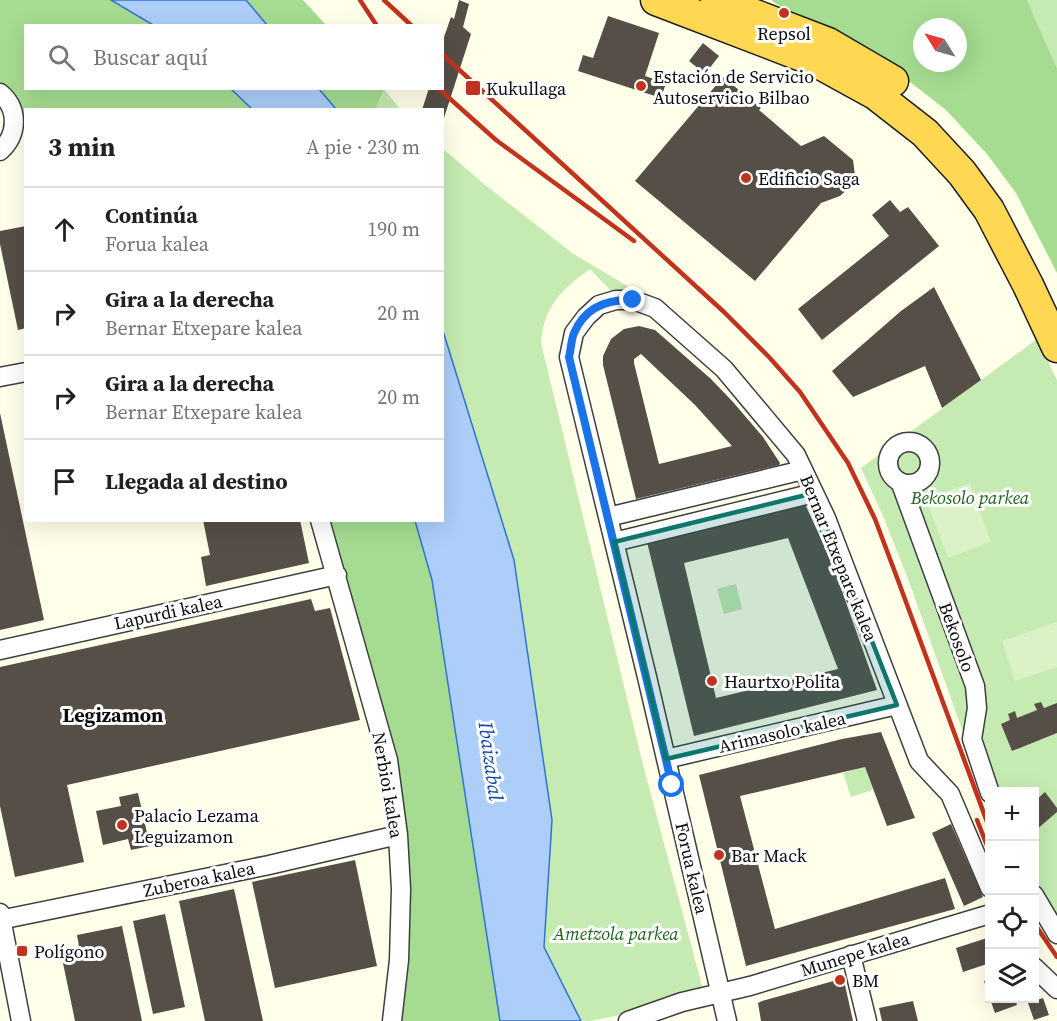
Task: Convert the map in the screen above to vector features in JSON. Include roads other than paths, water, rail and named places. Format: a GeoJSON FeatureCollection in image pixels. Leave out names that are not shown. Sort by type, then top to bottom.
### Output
{"type":"FeatureCollection","features":[{"type":"Feature","properties":{"kind":"highway"},"geometry":{"type":"LineString","coordinates":[[656,0],[815,61],[874,94],[925,134],[962,173],[989,210],[1057,347]]}},
{"type":"Feature","properties":{"kind":"highway"},"geometry":{"type":"LineString","coordinates":[[716,0],[828,43],[886,76],[939,118],[978,160],[1007,199],[1057,298]]}},
{"type":"Feature","properties":{"kind":"street"},"geometry":{"type":"LineString","coordinates":[[0,93],[12,108],[19,133],[0,151]]}},
{"type":"Feature","properties":{"kind":"street","name":"Bernar Etxepare kalea"},"geometry":{"type":"LineString","coordinates":[[569,357],[574,333],[598,305],[615,300],[633,300],[655,308],[724,369],[796,455],[826,518],[919,761],[950,794],[985,876]]}},
{"type":"Feature","properties":{"kind":"street","name":"Forua kalea"},"geometry":{"type":"LineString","coordinates":[[569,357],[727,1021]]}},
{"type":"Feature","properties":{"kind":"street"},"geometry":{"type":"LineString","coordinates":[[0,377],[24,372]]}},
{"type":"Feature","properties":{"kind":"street"},"geometry":{"type":"LineString","coordinates":[[608,517],[803,470]]}},
{"type":"Feature","properties":{"kind":"street","name":"Bekosolo"},"geometry":{"type":"LineString","coordinates":[[902,484],[975,686],[976,708],[972,740],[988,787]]}},
{"type":"Feature","properties":{"kind":"street"},"geometry":{"type":"LineString","coordinates":[[614,542],[814,493]]}},
{"type":"Feature","properties":{"kind":"street","name":"Nerbioi kalea"},"geometry":{"type":"LineString","coordinates":[[321,522],[388,760],[398,835],[401,889],[399,952],[392,1021]]}},
{"type":"Feature","properties":{"kind":"street","name":"Lapurdi kalea"},"geometry":{"type":"LineString","coordinates":[[0,650],[337,576]]}},
{"type":"Feature","properties":{"kind":"street","name":"Arimasolo kalea"},"geometry":{"type":"LineString","coordinates":[[666,759],[897,705]]}},
{"type":"Feature","properties":{"kind":"street","name":"Zuberoa kalea"},"geometry":{"type":"LineString","coordinates":[[1,917],[258,867],[398,835]]}},
{"type":"Feature","properties":{"kind":"street"},"geometry":{"type":"LineString","coordinates":[[1039,902],[1057,934]]}},
{"type":"Feature","properties":{"kind":"street","name":"Munepe kalea"},"geometry":{"type":"LineString","coordinates":[[721,994],[985,915]]}},
{"type":"Feature","properties":{"kind":"street"},"geometry":{"type":"LineString","coordinates":[[1,917],[6,953],[21,1021]]}},
{"type":"Feature","properties":{"kind":"street"},"geometry":{"type":"LineString","coordinates":[[851,955],[867,1021]]}},
{"type":"Feature","properties":{"kind":"street"},"geometry":{"type":"LineString","coordinates":[[1039,971],[1057,989]]}},
{"type":"Feature","properties":{"kind":"street"},"geometry":{"type":"LineString","coordinates":[[628,1021],[682,1002],[721,994]]}},
{"type":"Feature","properties":{"kind":"water"},"geometry":{"type":"Polygon","coordinates":[[[111,0],[246,0],[266,24],[151,24],[111,0]]]}},
{"type":"Feature","properties":{"kind":"water"},"geometry":{"type":"Polygon","coordinates":[[[232,90],[320,90],[335,108],[251,108],[232,90]]]}},
{"type":"Feature","properties":{"kind":"water","name":"Ibaizabal"},"geometry":{"type":"Polygon","coordinates":[[[444,334],[514,560],[552,820],[544,947],[581,1021],[500,1021],[432,580],[415,522],[444,522],[444,334]]]}},
{"type":"Feature","properties":{"kind":"railway"},"geometry":{"type":"LineString","coordinates":[[360,0],[376,24]]}},
{"type":"Feature","properties":{"kind":"railway"},"geometry":{"type":"LineString","coordinates":[[384,0],[410,24]]}},
{"type":"Feature","properties":{"kind":"railway"},"geometry":{"type":"LineString","coordinates":[[444,56],[724,312],[800,392],[848,463],[875,519],[985,816]]}},
{"type":"Feature","properties":{"kind":"railway"},"geometry":{"type":"LineString","coordinates":[[440,90],[496,140],[634,241]]}},
{"type":"Feature","properties":{"kind":"railway"},"geometry":{"type":"LineString","coordinates":[[977,820],[985,841]]}},
{"type":"Feature","properties":{"kind":"railway"},"geometry":{"type":"LineString","coordinates":[[1039,930],[1057,957]]}},
{"type":"Feature","properties":{"kind":"place","name":"Repsol"},"geometry":{"type":"Point","coordinates":[784,13]}},
{"type":"Feature","properties":{"kind":"place","name":"Estación de Servicio Autoservicio Bilbao"},"geometry":{"type":"Point","coordinates":[641,86]}},
{"type":"Feature","properties":{"kind":"place","name":"Kukullaga"},"geometry":{"type":"Point","coordinates":[473,88]}},
{"type":"Feature","properties":{"kind":"place","name":"Edificio Saga"},"geometry":{"type":"Point","coordinates":[746,178]}},
{"type":"Feature","properties":{"kind":"place","name":"Haurtxo Polita"},"geometry":{"type":"Point","coordinates":[712,681]}},
{"type":"Feature","properties":{"kind":"place","name":"Palacio Lezama Leguizamon"},"geometry":{"type":"Point","coordinates":[122,825]}},
{"type":"Feature","properties":{"kind":"place","name":"Bar Mack"},"geometry":{"type":"Point","coordinates":[719,855]}},
{"type":"Feature","properties":{"kind":"place","name":"Polígono"},"geometry":{"type":"Point","coordinates":[22,951]}},
{"type":"Feature","properties":{"kind":"place","name":"BM"},"geometry":{"type":"Point","coordinates":[840,980]}},
{"type":"Feature","properties":{"kind":"district","name":"Legizamon"},"geometry":{"type":"Point","coordinates":[113,715]}},
{"type":"Feature","properties":{"kind":"park label","name":"Bekosolo parkea"},"geometry":{"type":"Point","coordinates":[970,497]}},
{"type":"Feature","properties":{"kind":"park label","name":"Ametzola parkea"},"geometry":{"type":"Point","coordinates":[616,933]}}]}
